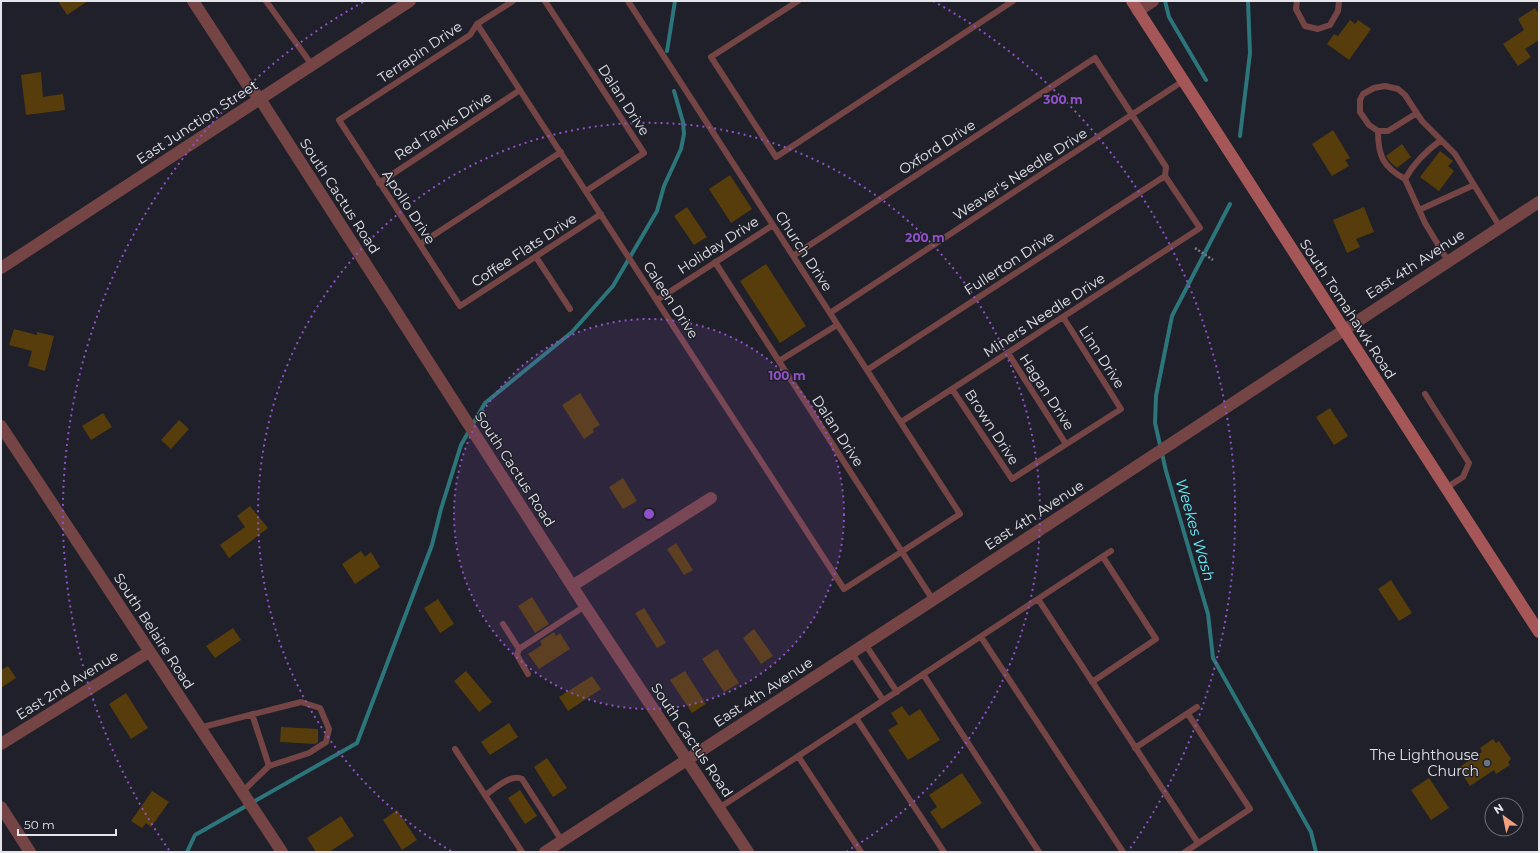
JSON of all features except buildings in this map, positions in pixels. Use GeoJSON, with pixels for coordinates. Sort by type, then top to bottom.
{"type":"FeatureCollection","features":[{"type":"Feature","properties":{"kind":"main road","name":"South Tomahawk Road"},"geometry":{"type":"LineString","coordinates":[[1135,6],[1539,632]]}},
{"type":"Feature","properties":{"kind":"street","name":"South Cactus Road"},"geometry":{"type":"LineString","coordinates":[[193,1],[247,84],[260,99],[572,586],[748,852]]}},
{"type":"Feature","properties":{"kind":"street","name":"East Junction Street"},"geometry":{"type":"LineString","coordinates":[[1,268],[410,1]]}},
{"type":"Feature","properties":{"kind":"street"},"geometry":{"type":"LineString","coordinates":[[1135,6],[1153,1]]}},
{"type":"Feature","properties":{"kind":"street","name":"East 4th Avenue"},"geometry":{"type":"LineString","coordinates":[[545,852],[933,600],[1343,329],[1539,202]]}},
{"type":"Feature","properties":{"kind":"street","name":"South Belaire Road"},"geometry":{"type":"LineString","coordinates":[[1,426],[282,852]]}},
{"type":"Feature","properties":{"kind":"street"},"geometry":{"type":"LineString","coordinates":[[572,586],[711,498]]}},
{"type":"Feature","properties":{"kind":"street","name":"East 2nd Avenue"},"geometry":{"type":"LineString","coordinates":[[1,744],[149,652]]}},
{"type":"Feature","properties":{"kind":"street"},"geometry":{"type":"LineString","coordinates":[[1,807],[30,852]]}},
{"type":"Feature","properties":{"kind":"lane"},"geometry":{"type":"LineString","coordinates":[[266,1],[312,65]]}},
{"type":"Feature","properties":{"kind":"lane","name":"Terrapin Drive"},"geometry":{"type":"LineString","coordinates":[[339,120],[470,35],[477,24],[513,1]]}},
{"type":"Feature","properties":{"kind":"lane","name":"Dalan Drive"},"geometry":{"type":"LineString","coordinates":[[545,1],[644,153],[586,191]]}},
{"type":"Feature","properties":{"kind":"lane","name":"Church Drive"},"geometry":{"type":"LineString","coordinates":[[628,1],[960,514],[902,552]]}},
{"type":"Feature","properties":{"kind":"lane"},"geometry":{"type":"LineString","coordinates":[[798,1],[711,57],[776,157],[1013,1]]}},
{"type":"Feature","properties":{"kind":"lane"},"geometry":{"type":"LineString","coordinates":[[1297,1],[1296,10],[1305,26],[1318,29],[1330,25],[1338,11],[1338,1]]}},
{"type":"Feature","properties":{"kind":"lane","name":"Caleen Drive"},"geometry":{"type":"LineString","coordinates":[[477,24],[602,214],[844,589],[902,552]]}},
{"type":"Feature","properties":{"kind":"lane","name":"Oxford Drive"},"geometry":{"type":"LineString","coordinates":[[793,256],[1095,58],[1132,115]]}},
{"type":"Feature","properties":{"kind":"lane","name":"Weaver's Needle Drive"},"geometry":{"type":"LineString","coordinates":[[830,313],[1184,82]]}},
{"type":"Feature","properties":{"kind":"lane"},"geometry":{"type":"LineString","coordinates":[[1417,113],[1388,131],[1378,131],[1369,124],[1360,112],[1360,100],[1363,94],[1374,88],[1385,86],[1398,89],[1405,95],[1417,113],[1455,154],[1500,227]]}},
{"type":"Feature","properties":{"kind":"lane","name":"Red Tanks Drive"},"geometry":{"type":"LineString","coordinates":[[379,183],[520,90]]}},
{"type":"Feature","properties":{"kind":"lane"},"geometry":{"type":"LineString","coordinates":[[1132,115],[1166,167],[1165,176]]}},
{"type":"Feature","properties":{"kind":"lane","name":"Apollo Drive"},"geometry":{"type":"LineString","coordinates":[[339,120],[460,306]]}},
{"type":"Feature","properties":{"kind":"lane"},"geometry":{"type":"LineString","coordinates":[[1378,131],[1378,146],[1382,158],[1395,174],[1405,179],[1436,243],[1448,261]]}},
{"type":"Feature","properties":{"kind":"lane"},"geometry":{"type":"LineString","coordinates":[[1405,179],[1412,167],[1426,151],[1441,140]]}},
{"type":"Feature","properties":{"kind":"lane"},"geometry":{"type":"LineString","coordinates":[[420,244],[561,152]]}},
{"type":"Feature","properties":{"kind":"lane","name":"Miners Needle Drive"},"geometry":{"type":"LineString","coordinates":[[901,422],[1200,228],[1165,176]]}},
{"type":"Feature","properties":{"kind":"lane","name":"Fullerton Drive"},"geometry":{"type":"LineString","coordinates":[[867,370],[1165,176]]}},
{"type":"Feature","properties":{"kind":"lane"},"geometry":{"type":"LineString","coordinates":[[1419,210],[1474,185]]}},
{"type":"Feature","properties":{"kind":"lane","name":"Coffee Flats Drive"},"geometry":{"type":"LineString","coordinates":[[460,306],[602,214]]}},
{"type":"Feature","properties":{"kind":"lane","name":"Holiday Drive"},"geometry":{"type":"LineString","coordinates":[[657,300],[773,225]]}},
{"type":"Feature","properties":{"kind":"lane"},"geometry":{"type":"LineString","coordinates":[[536,256],[570,309]]}},
{"type":"Feature","properties":{"kind":"lane","name":"Dalan Drive"},"geometry":{"type":"LineString","coordinates":[[715,262],[933,600]]}},
{"type":"Feature","properties":{"kind":"lane","name":"Linn Drive"},"geometry":{"type":"LineString","coordinates":[[1063,317],[1121,409],[1066,444]]}},
{"type":"Feature","properties":{"kind":"lane"},"geometry":{"type":"LineString","coordinates":[[779,361],[837,325]]}},
{"type":"Feature","properties":{"kind":"lane","name":"Hagan Drive"},"geometry":{"type":"LineString","coordinates":[[1008,353],[1066,444]]}},
{"type":"Feature","properties":{"kind":"lane","name":"Brown Drive"},"geometry":{"type":"LineString","coordinates":[[952,389],[1012,479],[1066,444]]}},
{"type":"Feature","properties":{"kind":"lane"},"geometry":{"type":"LineString","coordinates":[[1425,394],[1469,463],[1463,477],[1446,488]]}},
{"type":"Feature","properties":{"kind":"lane"},"geometry":{"type":"LineString","coordinates":[[719,808],[1111,551]]}},
{"type":"Feature","properties":{"kind":"lane"},"geometry":{"type":"LineString","coordinates":[[1092,682],[1156,640],[1103,557]]}},
{"type":"Feature","properties":{"kind":"lane"},"geometry":{"type":"LineString","coordinates":[[1038,600],[1198,844]]}},
{"type":"Feature","properties":{"kind":"lane"},"geometry":{"type":"LineString","coordinates":[[528,674],[516,655],[518,649],[585,606]]}},
{"type":"Feature","properties":{"kind":"lane"},"geometry":{"type":"LineString","coordinates":[[503,624],[518,649]]}},
{"type":"Feature","properties":{"kind":"lane"},"geometry":{"type":"LineString","coordinates":[[981,637],[1123,852]]}},
{"type":"Feature","properties":{"kind":"lane"},"geometry":{"type":"LineString","coordinates":[[865,644],[897,692]]}},
{"type":"Feature","properties":{"kind":"lane"},"geometry":{"type":"LineString","coordinates":[[851,652],[884,700]]}},
{"type":"Feature","properties":{"kind":"lane"},"geometry":{"type":"LineString","coordinates":[[923,674],[1039,852]]}},
{"type":"Feature","properties":{"kind":"lane"},"geometry":{"type":"LineString","coordinates":[[199,728],[301,702],[320,708],[329,729],[326,742],[309,753],[268,766],[242,792]]}},
{"type":"Feature","properties":{"kind":"lane"},"geometry":{"type":"LineString","coordinates":[[1135,748],[1197,707]]}},
{"type":"Feature","properties":{"kind":"lane"},"geometry":{"type":"LineString","coordinates":[[252,714],[268,766]]}},
{"type":"Feature","properties":{"kind":"lane"},"geometry":{"type":"LineString","coordinates":[[1185,852],[1250,809],[1188,714]]}},
{"type":"Feature","properties":{"kind":"lane"},"geometry":{"type":"LineString","coordinates":[[856,718],[944,852]]}},
{"type":"Feature","properties":{"kind":"lane"},"geometry":{"type":"LineString","coordinates":[[455,749],[522,852]]}},
{"type":"Feature","properties":{"kind":"lane"},"geometry":{"type":"LineString","coordinates":[[798,756],[861,852]]}},
{"type":"Feature","properties":{"kind":"lane"},"geometry":{"type":"LineString","coordinates":[[485,795],[512,778],[519,777],[522,779],[562,841]]}},
{"type":"Feature","properties":{"kind":"path"},"geometry":{"type":"LineString","coordinates":[[1195,248],[1213,260]]}},
{"type":"Feature","properties":{"kind":"waterway"},"geometry":{"type":"LineString","coordinates":[[667,51],[675,1]]}},
{"type":"Feature","properties":{"kind":"waterway","name":"Weekes Wash"},"geometry":{"type":"LineString","coordinates":[[1165,1],[1169,17],[1206,80]]}},
{"type":"Feature","properties":{"kind":"waterway"},"geometry":{"type":"LineString","coordinates":[[1240,136],[1250,53],[1248,1]]}},
{"type":"Feature","properties":{"kind":"waterway"},"geometry":{"type":"LineString","coordinates":[[187,852],[195,835],[357,743],[432,545],[441,509],[461,445],[485,403],[572,332],[613,286],[657,211],[664,186],[681,149],[684,134],[683,122],[674,91]]}},
{"type":"Feature","properties":{"kind":"waterway","name":"Weekes Wash"},"geometry":{"type":"LineString","coordinates":[[1230,204],[1172,316],[1156,396],[1155,423],[1166,471],[1208,614],[1213,658],[1311,832],[1316,852]]}},
{"type":"Feature","properties":{"kind":"place","name":"The Lighthouse Church"},"geometry":{"type":"Point","coordinates":[1487,763]}}]}
